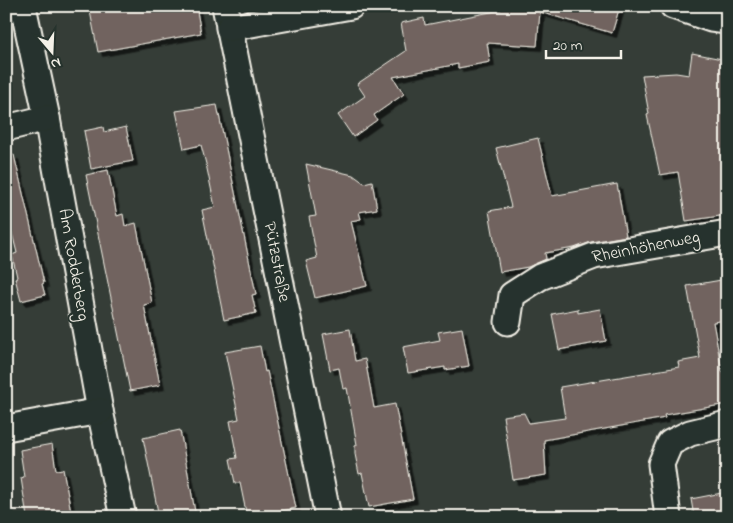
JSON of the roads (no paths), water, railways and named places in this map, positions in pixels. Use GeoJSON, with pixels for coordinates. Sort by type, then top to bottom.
{"type":"FeatureCollection","features":[{"type":"Feature","properties":{"kind":"street"},"geometry":{"type":"LineString","coordinates":[[227,17],[351,6]]}},
{"type":"Feature","properties":{"kind":"street"},"geometry":{"type":"LineString","coordinates":[[673,6],[711,19],[727,21]]}},
{"type":"Feature","properties":{"kind":"street","name":"Pützstraße"},"geometry":{"type":"LineString","coordinates":[[227,17],[328,517]]}},
{"type":"Feature","properties":{"kind":"street","name":"Am Rodderberg"},"geometry":{"type":"LineString","coordinates":[[18,18],[46,118],[100,411],[123,517]]}},
{"type":"Feature","properties":{"kind":"street"},"geometry":{"type":"LineString","coordinates":[[6,128],[46,118]]}},
{"type":"Feature","properties":{"kind":"street","name":"Rheinhöhenweg"},"geometry":{"type":"LineString","coordinates":[[508,322],[512,294],[540,277],[594,256],[727,233]]}},
{"type":"Feature","properties":{"kind":"street"},"geometry":{"type":"LineString","coordinates":[[6,428],[100,411]]}},
{"type":"Feature","properties":{"kind":"street"},"geometry":{"type":"LineString","coordinates":[[668,517],[661,464],[670,442],[690,433],[727,424]]}}]}
